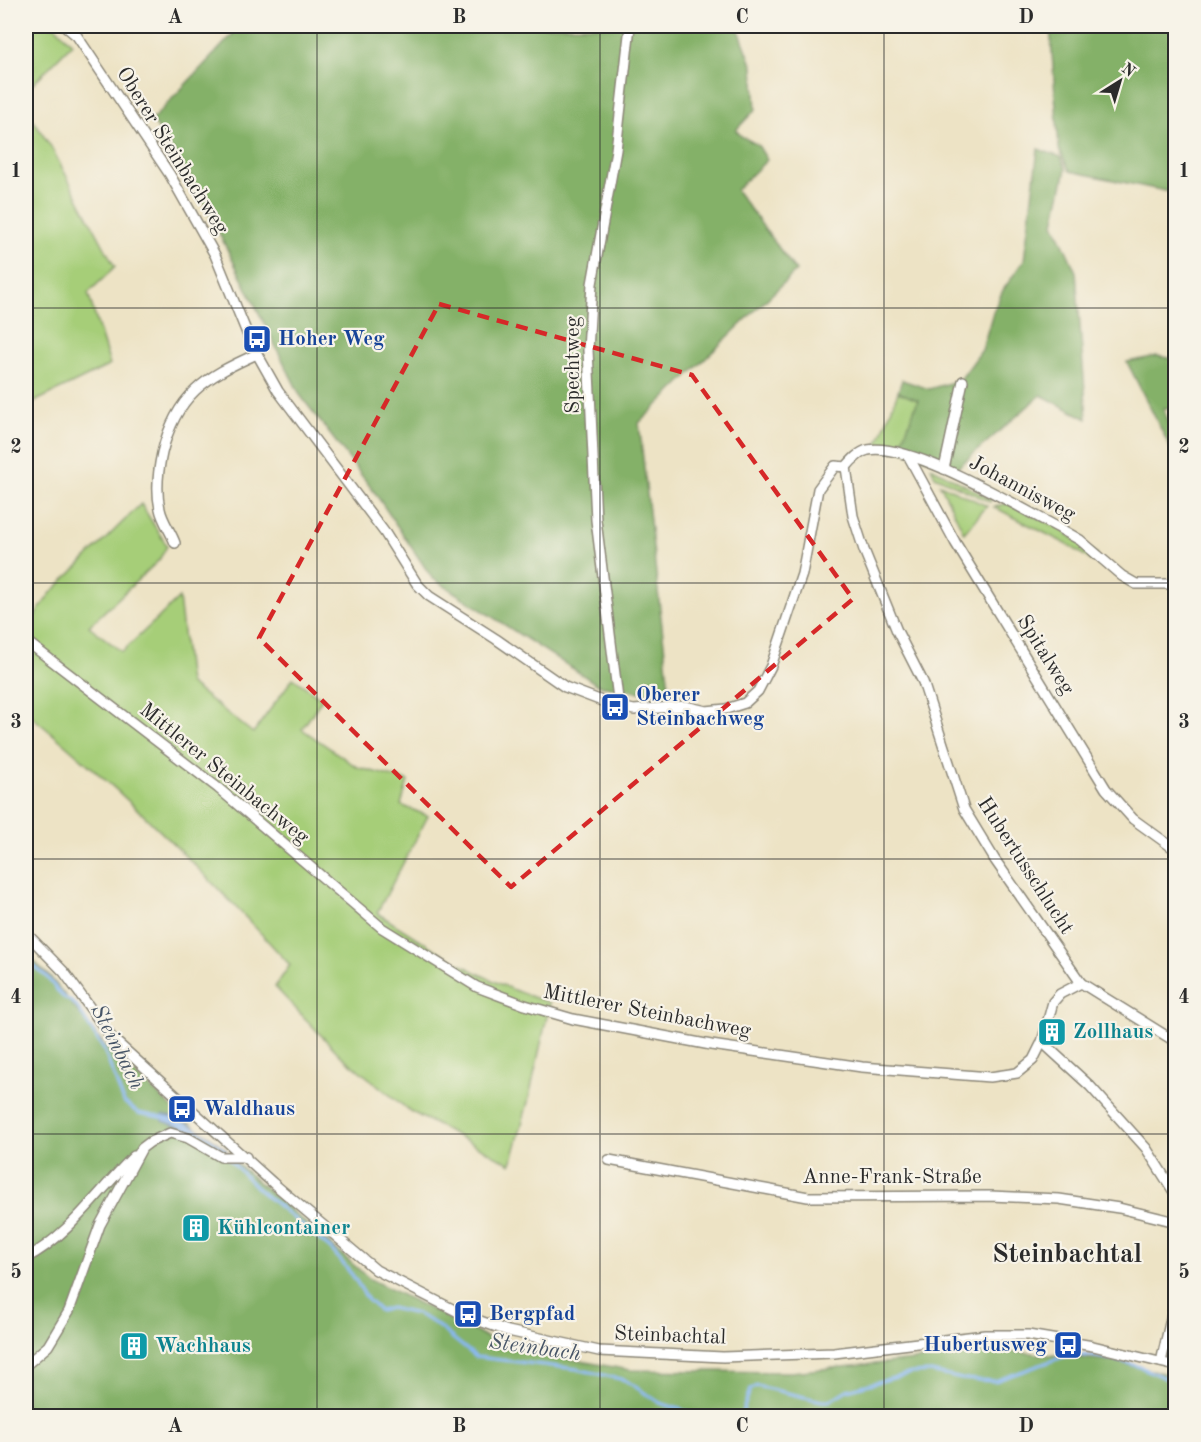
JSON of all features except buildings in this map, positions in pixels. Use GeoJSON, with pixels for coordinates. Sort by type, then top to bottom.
{"type":"FeatureCollection","features":[{"type":"Feature","properties":{"kind":"street","name":"Oberer Steinbachweg"},"geometry":{"type":"LineString","coordinates":[[65,26],[77,36],[170,175],[215,255],[257,354],[278,391],[385,533],[417,584],[429,596],[565,687],[619,707],[644,710],[685,706],[706,711],[726,709],[745,703],[758,691],[771,666],[802,574],[818,489],[835,466],[846,467]]}},
{"type":"Feature","properties":{"kind":"street","name":"Spechtweg"},"geometry":{"type":"LineString","coordinates":[[619,707],[596,520],[588,350],[592,284],[616,150],[630,26]]}},
{"type":"Feature","properties":{"kind":"street"},"geometry":{"type":"LineString","coordinates":[[176,543],[160,509],[158,473],[170,424],[178,409],[201,384],[226,368],[257,354]]}},
{"type":"Feature","properties":{"kind":"street"},"geometry":{"type":"LineString","coordinates":[[944,469],[963,381]]}},
{"type":"Feature","properties":{"kind":"street","name":"Johannisweg"},"geometry":{"type":"LineString","coordinates":[[846,467],[857,455],[867,450],[881,450],[944,469],[1080,540],[1122,576],[1136,584],[1176,584]]}},
{"type":"Feature","properties":{"kind":"street","name":"Spitalweg"},"geometry":{"type":"LineString","coordinates":[[909,457],[955,542],[1106,789],[1133,819],[1176,850]]}},
{"type":"Feature","properties":{"kind":"street","name":"Hubertusschlucht"},"geometry":{"type":"LineString","coordinates":[[846,467],[853,516],[864,550],[897,631],[924,682],[964,809],[995,860],[1080,984]]}},
{"type":"Feature","properties":{"kind":"street","name":"Mittlerer Steinbachweg"},"geometry":{"type":"LineString","coordinates":[[26,641],[228,797],[382,928],[477,987],[525,1005],[573,1019],[711,1045],[862,1067],[990,1077],[1017,1072],[1033,1060],[1042,1042]]}},
{"type":"Feature","properties":{"kind":"street","name":"Steinbachtal"},"geometry":{"type":"LineString","coordinates":[[26,933],[64,972],[112,1038],[246,1157],[376,1270],[466,1316],[547,1342],[599,1352],[723,1357],[834,1353],[984,1335],[1028,1335],[1176,1366]]}},
{"type":"Feature","properties":{"kind":"street"},"geometry":{"type":"LineString","coordinates":[[1176,1042],[1080,984],[1060,994],[1053,1002],[1042,1042],[1090,1086],[1146,1148],[1176,1195]]}},
{"type":"Feature","properties":{"kind":"street"},"geometry":{"type":"LineString","coordinates":[[26,1258],[43,1249],[64,1230],[150,1142],[170,1133],[188,1138],[221,1157],[246,1157]]}},
{"type":"Feature","properties":{"kind":"street"},"geometry":{"type":"LineString","coordinates":[[26,1365],[48,1346],[69,1311],[100,1225],[142,1148]]}},
{"type":"Feature","properties":{"kind":"street","name":"Anne-Frank-Straße"},"geometry":{"type":"LineString","coordinates":[[609,1160],[808,1197],[990,1196],[1059,1199],[1119,1208],[1176,1222]]}},
{"type":"Feature","properties":{"kind":"street"},"geometry":{"type":"LineString","coordinates":[[1161,1362],[1176,1297]]}},
{"type":"Feature","properties":{"kind":"highlighted area"},"geometry":{"type":"Polygon","coordinates":[[[439,304],[692,375],[853,599],[511,887],[259,638],[439,304]]]}},
{"type":"Feature","properties":{"kind":"green space"},"geometry":{"type":"Polygon","coordinates":[[[26,26],[55,26],[72,44],[26,91],[26,26]]]}},
{"type":"Feature","properties":{"kind":"green space"},"geometry":{"type":"Polygon","coordinates":[[[225,26],[729,26],[739,30],[753,67],[756,109],[736,130],[741,136],[758,145],[767,160],[736,190],[796,271],[639,423],[670,697],[598,685],[432,578],[375,493],[300,395],[192,179],[152,120],[233,34],[225,26]]]}},
{"type":"Feature","properties":{"kind":"green space"},"geometry":{"type":"Polygon","coordinates":[[[1050,26],[1175,26],[1175,193],[1070,171],[1059,149],[1050,26]]]}},
{"type":"Feature","properties":{"kind":"green space"},"geometry":{"type":"Polygon","coordinates":[[[26,110],[51,147],[115,267],[88,293],[110,365],[26,406],[26,110]]]}},
{"type":"Feature","properties":{"kind":"green space"},"geometry":{"type":"Polygon","coordinates":[[[1038,149],[1061,157],[1066,169],[1054,223],[1076,272],[1087,419],[1041,395],[956,469],[899,450],[918,400],[898,392],[902,380],[929,389],[960,380],[982,350],[993,312],[1003,290],[1024,260],[1038,149]]]}},
{"type":"Feature","properties":{"kind":"green space"},"geometry":{"type":"Polygon","coordinates":[[[1157,356],[1175,359],[1175,408],[1163,408],[1175,438],[1175,457],[1127,362],[1157,356]]]}},
{"type":"Feature","properties":{"kind":"green space"},"geometry":{"type":"Polygon","coordinates":[[[898,392],[918,400],[899,450],[877,446],[898,392]]]}},
{"type":"Feature","properties":{"kind":"green space"},"geometry":{"type":"Polygon","coordinates":[[[931,467],[991,499],[990,502],[935,476],[931,467]]]}},
{"type":"Feature","properties":{"kind":"green space"},"geometry":{"type":"Polygon","coordinates":[[[940,484],[987,506],[964,533],[940,484]]]}},
{"type":"Feature","properties":{"kind":"green space"},"geometry":{"type":"Polygon","coordinates":[[[1008,503],[1059,528],[1097,555],[1092,561],[1070,546],[994,507],[1008,503]]]}},
{"type":"Feature","properties":{"kind":"green space"},"geometry":{"type":"Polygon","coordinates":[[[141,504],[167,546],[159,560],[89,626],[122,652],[179,598],[189,683],[253,733],[293,678],[322,699],[302,729],[357,767],[408,781],[401,805],[428,816],[377,913],[481,975],[550,1003],[528,1102],[511,1164],[410,1111],[340,1055],[275,987],[290,965],[162,833],[26,712],[26,628],[50,594],[141,504]]]}},
{"type":"Feature","properties":{"kind":"green space"},"geometry":{"type":"Polygon","coordinates":[[[26,954],[51,978],[106,1047],[370,1279],[490,1339],[558,1357],[630,1370],[791,1372],[1009,1351],[1113,1361],[1175,1376],[1175,1416],[26,1416],[26,954]]]}},
{"type":"Feature","properties":{"kind":"water"},"geometry":{"type":"Polygon","coordinates":[[[163,1115],[197,1128],[227,1150],[221,1153],[200,1134],[163,1121],[163,1115]]]}},
{"type":"Feature","properties":{"kind":"waterway","name":"Steinbach"},"geometry":{"type":"LineString","coordinates":[[26,960],[46,976],[62,996],[76,1005],[104,1050],[124,1102],[138,1113],[165,1118]]}},
{"type":"Feature","properties":{"kind":"waterway","name":"Steinbach"},"geometry":{"type":"LineString","coordinates":[[229,1159],[257,1188],[332,1250],[353,1276],[368,1300],[380,1311],[391,1308],[417,1314],[434,1323],[476,1357],[577,1369],[625,1380],[660,1403],[701,1416]]}},
{"type":"Feature","properties":{"kind":"waterway","name":"Steinbach"},"geometry":{"type":"LineString","coordinates":[[741,1416],[750,1390],[757,1386],[829,1401],[847,1390],[912,1373],[931,1372],[962,1379],[995,1381],[1068,1355],[1123,1362],[1176,1381]]}},
{"type":"Feature","properties":{"kind":"place","name":"Hoher Weg"},"geometry":{"type":"Point","coordinates":[257,339]}},
{"type":"Feature","properties":{"kind":"place","name":"Oberer Steinbachweg"},"geometry":{"type":"Point","coordinates":[615,707]}},
{"type":"Feature","properties":{"kind":"place","name":"Zollhaus"},"geometry":{"type":"Point","coordinates":[1052,1032]}},
{"type":"Feature","properties":{"kind":"place","name":"Waldhaus"},"geometry":{"type":"Point","coordinates":[182,1109]}},
{"type":"Feature","properties":{"kind":"place","name":"Kühlcontainer"},"geometry":{"type":"Point","coordinates":[196,1228]}},
{"type":"Feature","properties":{"kind":"place","name":"Bergpfad"},"geometry":{"type":"Point","coordinates":[468,1314]}},
{"type":"Feature","properties":{"kind":"place","name":"Hubertusweg"},"geometry":{"type":"Point","coordinates":[1068,1345]}},
{"type":"Feature","properties":{"kind":"place","name":"Wachhaus"},"geometry":{"type":"Point","coordinates":[134,1346]}},
{"type":"Feature","properties":{"kind":"district","name":"Steinbachtal"},"geometry":{"type":"Point","coordinates":[1067,1254]}}]}
